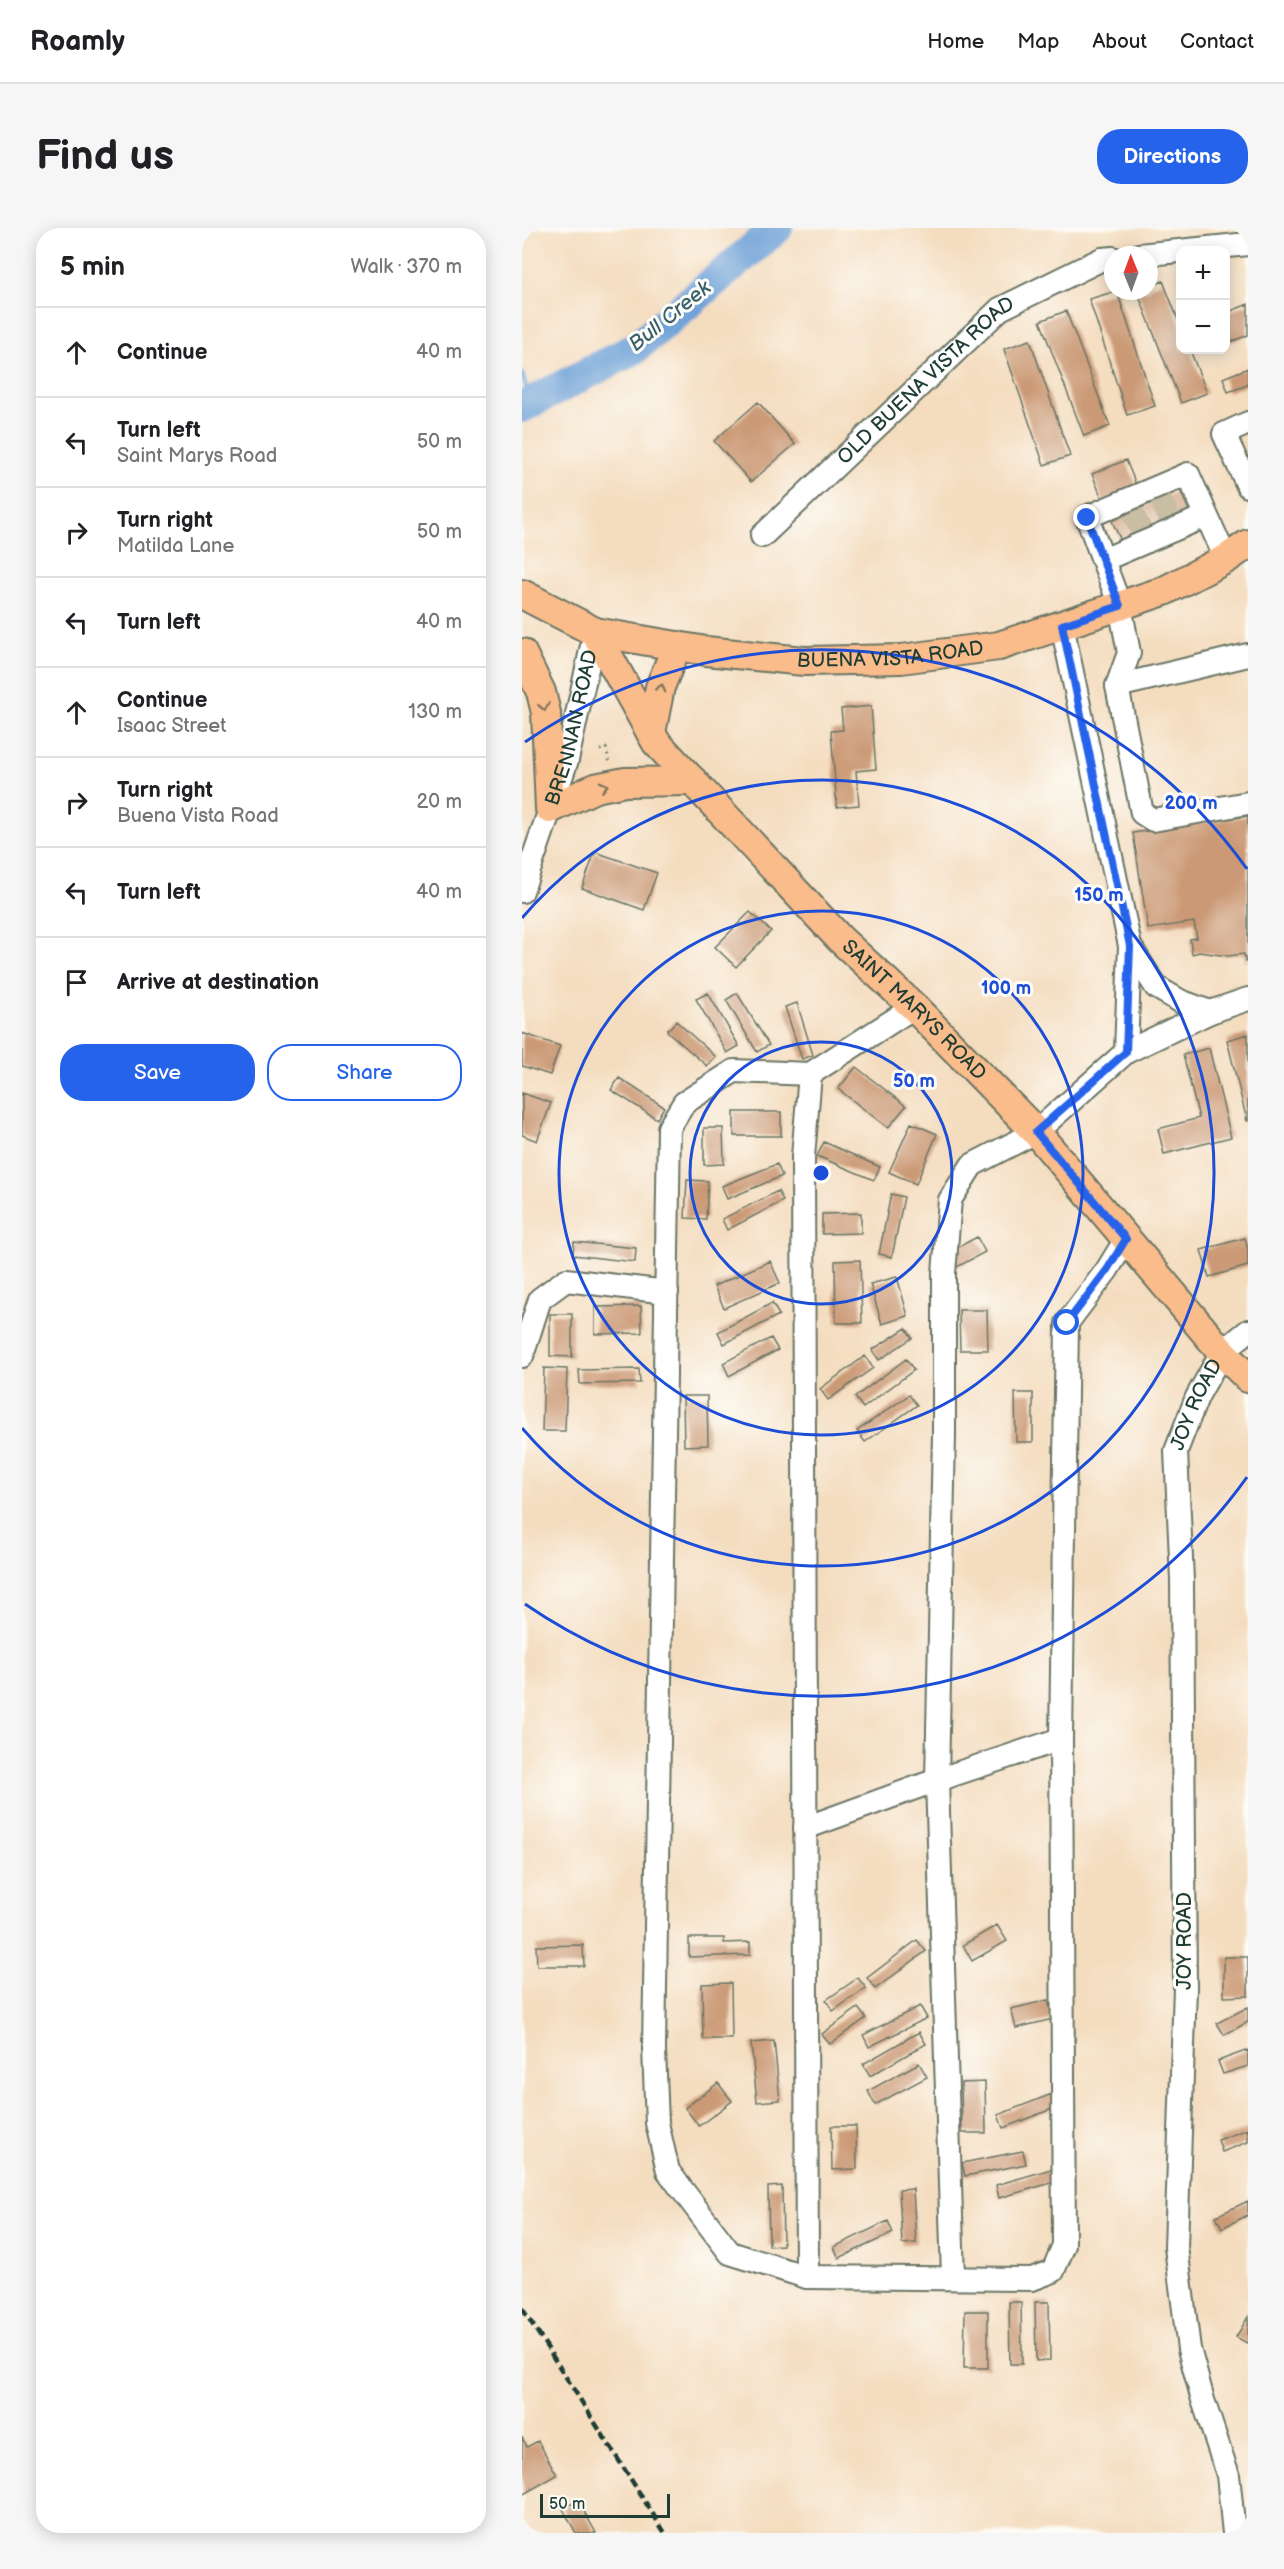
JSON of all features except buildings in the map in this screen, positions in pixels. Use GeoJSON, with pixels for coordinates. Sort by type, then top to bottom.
{"type":"FeatureCollection","features":[{"type":"Feature","properties":{"kind":"main road","name":"BUENA VISTA ROAD"},"geometry":{"type":"LineString","coordinates":[[522,594],[596,632],[677,646],[808,662],[901,659],[999,646],[1164,591],[1237,552]]}},
{"type":"Feature","properties":{"kind":"main road","name":"SAINT MARYS ROAD"},"geometry":{"type":"LineString","coordinates":[[596,632],[656,742],[840,939],[914,1007],[1036,1132],[1222,1352],[1248,1378]]}},
{"type":"Feature","properties":{"kind":"main road"},"geometry":{"type":"LineString","coordinates":[[651,733],[660,687],[677,646]]}},
{"type":"Feature","properties":{"kind":"main road"},"geometry":{"type":"LineString","coordinates":[[522,653],[541,692],[546,713],[550,809],[595,788],[625,782],[693,782]]}},
{"type":"Feature","properties":{"kind":"street"},"geometry":{"type":"LineString","coordinates":[[1158,253],[1248,244]]}},
{"type":"Feature","properties":{"kind":"street","name":"OLD BUENA VISTA ROAD"},"geometry":{"type":"LineString","coordinates":[[762,536],[1000,309],[1104,259]]}},
{"type":"Feature","properties":{"kind":"street"},"geometry":{"type":"LineString","coordinates":[[1246,477],[1224,434],[1248,423]]}},
{"type":"Feature","properties":{"kind":"street"},"geometry":{"type":"LineString","coordinates":[[1237,552],[1206,516],[1188,474],[1157,494],[1129,506],[1087,518],[1120,606],[1129,653],[1117,686],[1142,813],[1153,820],[1248,803]]}},
{"type":"Feature","properties":{"kind":"street"},"geometry":{"type":"LineString","coordinates":[[1103,560],[1173,526],[1206,516]]}},
{"type":"Feature","properties":{"kind":"street"},"geometry":{"type":"LineString","coordinates":[[1062,625],[1130,946],[1126,1052]]}},
{"type":"Feature","properties":{"kind":"street","name":"BRENNAN ROAD"},"geometry":{"type":"LineString","coordinates":[[522,891],[567,760],[596,632]]}},
{"type":"Feature","properties":{"kind":"street"},"geometry":{"type":"LineString","coordinates":[[1117,686],[1248,655]]}},
{"type":"Feature","properties":{"kind":"street"},"geometry":{"type":"LineString","coordinates":[[1130,946],[1156,987],[1210,1012]]}},
{"type":"Feature","properties":{"kind":"street"},"geometry":{"type":"LineString","coordinates":[[954,2277],[937,1780],[944,1434],[944,1273],[950,1200],[972,1165],[1036,1132],[1126,1052],[1210,1012],[1248,999]]}},
{"type":"Feature","properties":{"kind":"street"},"geometry":{"type":"LineString","coordinates":[[914,1007],[810,1074],[734,1071],[684,1103],[669,1128],[654,2049],[657,2123],[668,2171],[730,2253],[807,2277],[1032,2279],[1053,2271],[1064,2245],[1060,1739],[1067,1323],[1107,1270],[1126,1239]]}},
{"type":"Feature","properties":{"kind":"street"},"geometry":{"type":"LineString","coordinates":[[807,2277],[803,1158],[810,1074]]}},
{"type":"Feature","properties":{"kind":"street"},"geometry":{"type":"LineString","coordinates":[[522,1356],[540,1299],[566,1280],[667,1292]]}},
{"type":"Feature","properties":{"kind":"street"},"geometry":{"type":"LineString","coordinates":[[1222,1352],[1248,1331]]}},
{"type":"Feature","properties":{"kind":"street","name":"JOY ROAD"},"geometry":{"type":"LineString","coordinates":[[1222,1352],[1197,1397],[1176,1451],[1182,1580],[1185,1988],[1176,2247],[1189,2349],[1228,2475],[1234,2533]]}},
{"type":"Feature","properties":{"kind":"street"},"geometry":{"type":"LineString","coordinates":[[805,1828],[937,1780],[1060,1739]]}},
{"type":"Feature","properties":{"kind":"path"},"geometry":{"type":"LineString","coordinates":[[600,750],[611,747]]}},
{"type":"Feature","properties":{"kind":"waterway","name":"Bull Creek"},"geometry":{"type":"LineString","coordinates":[[522,407],[634,349],[777,228]]}},
{"type":"Feature","properties":{"kind":"waterway"},"geometry":{"type":"LineString","coordinates":[[522,374],[530,403]]}},
{"type":"Feature","properties":{"kind":"tunnel"},"geometry":{"type":"LineString","coordinates":[[1160,499],[1171,521]]}},
{"type":"Feature","properties":{"kind":"tunnel"},"geometry":{"type":"LineString","coordinates":[[1132,512],[1143,534]]}},
{"type":"Feature","properties":{"kind":"railway"},"geometry":{"type":"LineString","coordinates":[[522,2308],[665,2533]]}},
{"type":"Feature","properties":{"kind":"route"},"geometry":{"type":"LineString","coordinates":[[1067,1323],[1107,1270],[1126,1239],[1036,1132],[1126,1052],[1130,946],[1062,625],[1120,606],[1087,518]]}}]}
